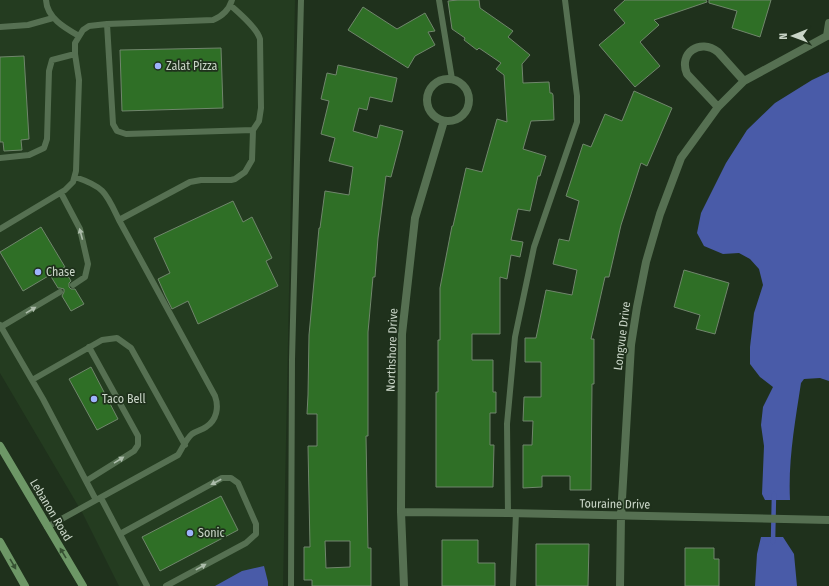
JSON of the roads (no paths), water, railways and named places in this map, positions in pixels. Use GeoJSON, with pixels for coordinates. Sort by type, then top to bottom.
{"type":"FeatureCollection","features":[{"type":"Feature","properties":{"kind":"main road","name":"Lebanon Road"},"geometry":{"type":"LineString","coordinates":[[0,446],[83,586]]}},
{"type":"Feature","properties":{"kind":"main road"},"geometry":{"type":"LineString","coordinates":[[0,542],[25,586]]}},
{"type":"Feature","properties":{"kind":"street","name":"Longvue Drive"},"geometry":{"type":"LineString","coordinates":[[620,586],[621,516],[631,345],[636,307],[646,262],[660,214],[681,158],[718,107],[744,82],[828,35],[829,23]]}},
{"type":"Feature","properties":{"kind":"street"},"geometry":{"type":"LineString","coordinates":[[718,107],[689,77],[686,71],[686,58],[692,51],[700,46],[713,48],[744,82]]}},
{"type":"Feature","properties":{"kind":"street"},"geometry":{"type":"LineString","coordinates":[[444,79],[452,79],[460,82],[465,88],[468,95],[468,104],[466,111],[460,117],[452,120],[444,120],[436,117],[431,112],[427,104],[427,96],[430,88],[436,82],[444,79]]}},
{"type":"Feature","properties":{"kind":"street","name":"Northshore Drive"},"geometry":{"type":"LineString","coordinates":[[404,586],[401,512],[402,334],[415,218],[444,120]]}},
{"type":"Feature","properties":{"kind":"street","name":"Touraine Drive"},"geometry":{"type":"LineString","coordinates":[[401,512],[829,520]]}},
{"type":"Feature","properties":{"kind":"lane"},"geometry":{"type":"LineString","coordinates":[[46,0],[48,9],[53,18],[79,36]]}},
{"type":"Feature","properties":{"kind":"lane"},"geometry":{"type":"LineString","coordinates":[[290,586],[292,360],[301,0]]}},
{"type":"Feature","properties":{"kind":"lane"},"geometry":{"type":"LineString","coordinates":[[439,0],[452,79]]}},
{"type":"Feature","properties":{"kind":"lane"},"geometry":{"type":"LineString","coordinates":[[513,586],[512,513],[507,424],[515,337],[534,247],[577,122],[577,96],[565,0]]}},
{"type":"Feature","properties":{"kind":"lane"},"geometry":{"type":"LineString","coordinates":[[0,229],[60,193],[70,185],[75,178],[79,80],[75,54],[76,43],[83,30],[89,26],[107,24],[213,20],[220,17],[226,11],[231,2],[259,35],[260,39],[261,108],[259,121],[253,130],[252,160],[247,170],[241,176],[231,180],[201,180],[190,182],[119,220]]}},
{"type":"Feature","properties":{"kind":"lane"},"geometry":{"type":"LineString","coordinates":[[0,27],[28,25],[53,18]]}},
{"type":"Feature","properties":{"kind":"lane"},"geometry":{"type":"LineString","coordinates":[[107,24],[113,124],[117,130],[126,134],[253,130]]}},
{"type":"Feature","properties":{"kind":"lane"},"geometry":{"type":"LineString","coordinates":[[0,158],[29,155],[44,148],[47,139],[49,70],[52,60],[75,54]]}},
{"type":"Feature","properties":{"kind":"lane"},"geometry":{"type":"LineString","coordinates":[[47,527],[178,456],[192,435],[207,427],[214,420],[217,411],[217,402],[108,197],[93,184],[75,178]]}},
{"type":"Feature","properties":{"kind":"lane"},"geometry":{"type":"LineString","coordinates":[[60,193],[80,229],[88,264],[85,277],[73,285]]}},
{"type":"Feature","properties":{"kind":"lane"},"geometry":{"type":"LineString","coordinates":[[60,292],[1,326],[32,380],[86,481],[120,534],[147,586]]}},
{"type":"Feature","properties":{"kind":"lane"},"geometry":{"type":"LineString","coordinates":[[32,380],[102,340],[117,338],[131,348],[185,445]]}},
{"type":"Feature","properties":{"kind":"lane"},"geometry":{"type":"LineString","coordinates":[[86,481],[134,451],[138,445],[138,436],[89,347]]}},
{"type":"Feature","properties":{"kind":"lane"},"geometry":{"type":"LineString","coordinates":[[120,534],[222,478],[231,478],[238,483],[256,524],[256,534],[246,543],[166,586]]}},
{"type":"Feature","properties":{"kind":"water"},"geometry":{"type":"Polygon","coordinates":[[[829,72],[829,381],[820,378],[804,379],[801,383],[791,456],[790,500],[765,500],[762,494],[764,446],[761,425],[763,407],[773,387],[760,377],[750,364],[750,347],[754,313],[763,285],[759,269],[750,259],[739,253],[723,254],[704,246],[697,233],[701,213],[726,163],[747,130],[775,103],[812,80],[829,72]]]}},
{"type":"Feature","properties":{"kind":"water"},"geometry":{"type":"Polygon","coordinates":[[[761,537],[783,537],[794,554],[797,586],[755,586],[757,554],[761,537]]]}},
{"type":"Feature","properties":{"kind":"water"},"geometry":{"type":"Polygon","coordinates":[[[264,566],[268,586],[215,586],[242,571],[264,566]]]}},
{"type":"Feature","properties":{"kind":"waterway"},"geometry":{"type":"LineString","coordinates":[[773,542],[774,494]]}},
{"type":"Feature","properties":{"kind":"place","name":"Zalat Pizza"},"geometry":{"type":"Point","coordinates":[158,66]}},
{"type":"Feature","properties":{"kind":"place","name":"Chase"},"geometry":{"type":"Point","coordinates":[38,272]}},
{"type":"Feature","properties":{"kind":"place","name":"Taco Bell"},"geometry":{"type":"Point","coordinates":[94,399]}},
{"type":"Feature","properties":{"kind":"place","name":"Sonic"},"geometry":{"type":"Point","coordinates":[190,533]}}]}
